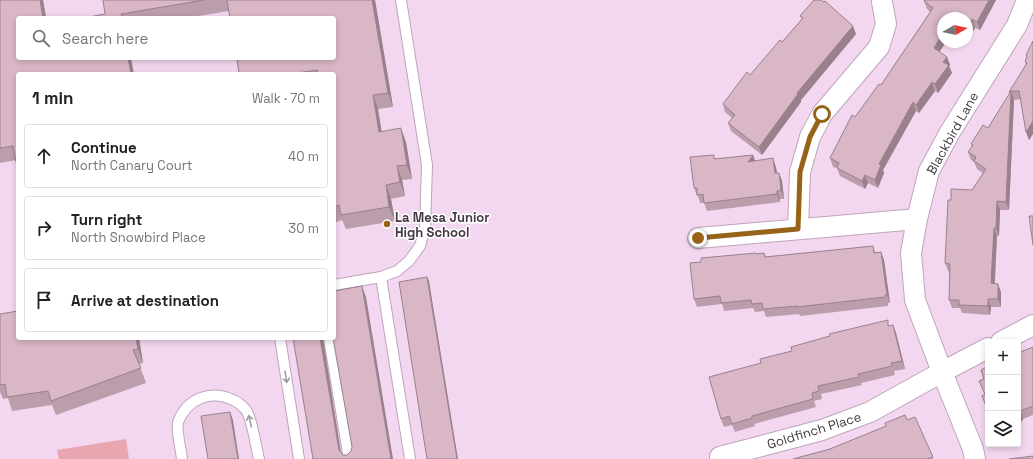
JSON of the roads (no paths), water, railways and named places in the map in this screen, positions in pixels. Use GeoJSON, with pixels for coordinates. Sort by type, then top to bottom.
{"type":"FeatureCollection","features":[{"type":"Feature","properties":{"kind":"street","name":"Blackbird Lane"},"geometry":{"type":"LineString","coordinates":[[975,459],[973,449],[915,300],[911,252],[917,219],[929,171],[950,132],[1017,25],[1027,0]]}},
{"type":"Feature","properties":{"kind":"street"},"geometry":{"type":"LineString","coordinates":[[798,229],[800,172],[810,137],[822,114],[879,47],[886,24],[882,2]]}},
{"type":"Feature","properties":{"kind":"street"},"geometry":{"type":"LineString","coordinates":[[698,238],[917,219]]}},
{"type":"Feature","properties":{"kind":"street"},"geometry":{"type":"LineString","coordinates":[[1006,339],[1033,325]]}},
{"type":"Feature","properties":{"kind":"street","name":"Goldfinch Place"},"geometry":{"type":"LineString","coordinates":[[720,457],[822,430],[870,412],[985,350]]}},
{"type":"Feature","properties":{"kind":"lane"},"geometry":{"type":"LineString","coordinates":[[336,285],[381,277],[397,272],[409,261],[420,246],[425,228],[427,165],[401,0]]}},
{"type":"Feature","properties":{"kind":"lane"},"geometry":{"type":"LineString","coordinates":[[381,277],[410,459]]}},
{"type":"Feature","properties":{"kind":"lane"},"geometry":{"type":"LineString","coordinates":[[280,340],[299,459]]}},
{"type":"Feature","properties":{"kind":"lane"},"geometry":{"type":"LineString","coordinates":[[329,340],[350,459]]}},
{"type":"Feature","properties":{"kind":"lane"},"geometry":{"type":"LineString","coordinates":[[182,459],[178,424],[184,411],[195,400],[209,395],[224,396],[238,402],[248,413],[259,459]]}},
{"type":"Feature","properties":{"kind":"place","name":"La Mesa Junior High School"},"geometry":{"type":"Point","coordinates":[387,224]}}]}
